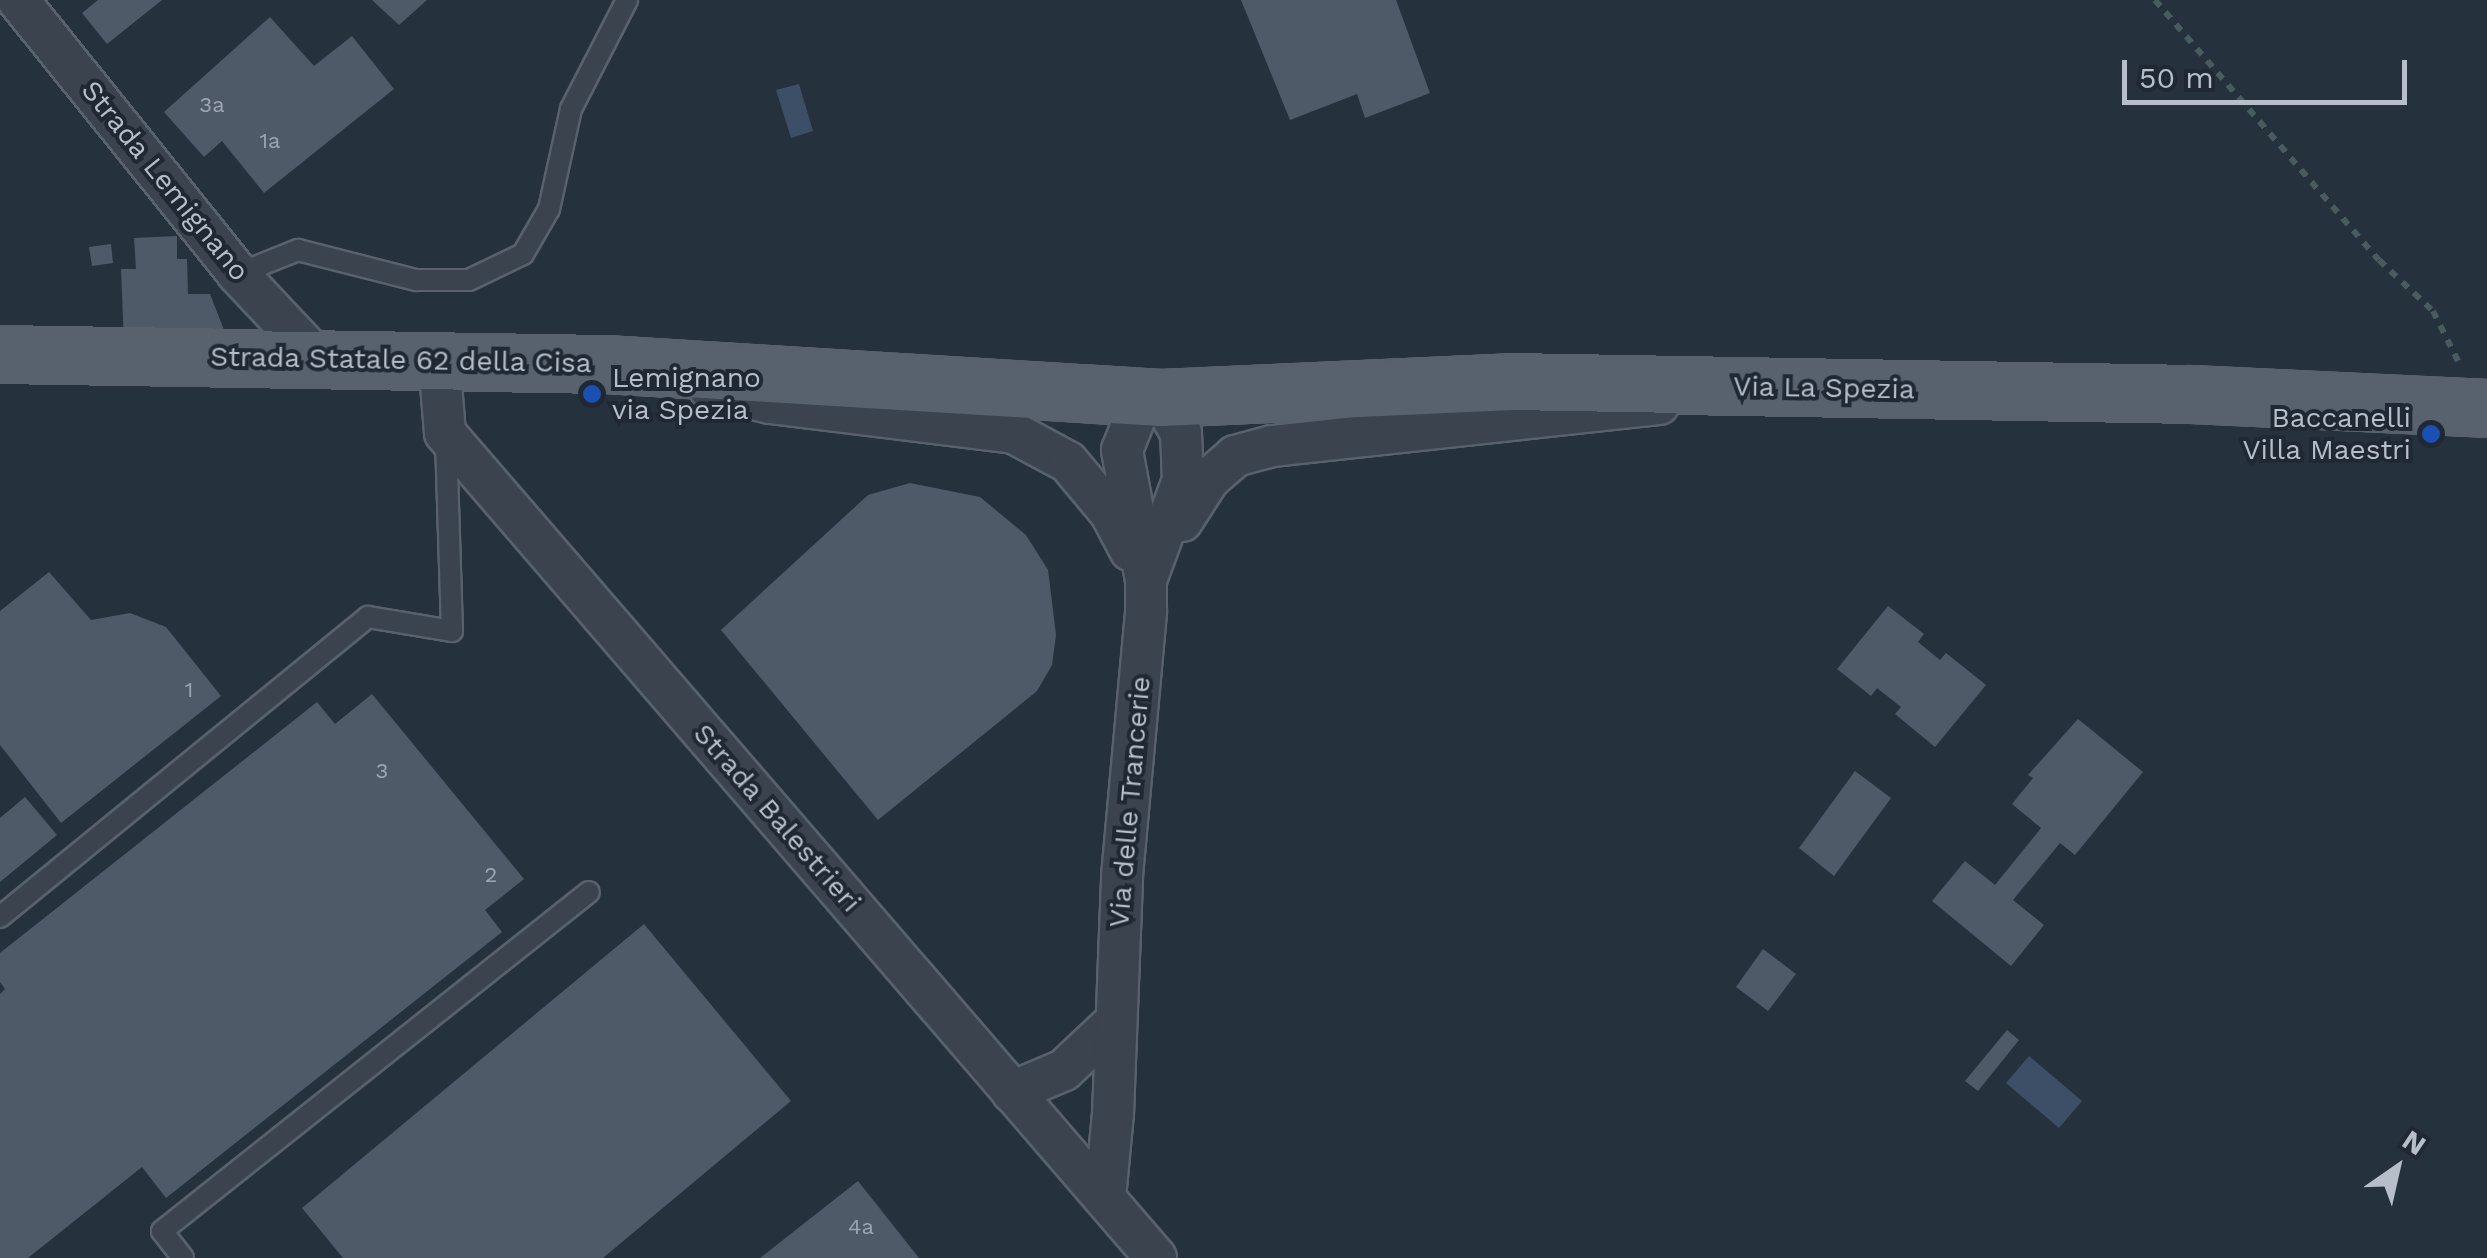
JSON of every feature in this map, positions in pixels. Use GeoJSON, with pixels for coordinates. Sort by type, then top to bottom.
{"type":"FeatureCollection","features":[{"type":"Feature","properties":{"kind":"main road","name":"Strada Statale 62 della Cisa"},"geometry":{"type":"LineString","coordinates":[[0,354],[605,364],[1160,398]]}},
{"type":"Feature","properties":{"kind":"main road","name":"Via La Spezia"},"geometry":{"type":"LineString","coordinates":[[1160,398],[1511,382],[2192,394],[2484,408]]}},
{"type":"Feature","properties":{"kind":"street","name":"Strada Lemignano"},"geometry":{"type":"LineString","coordinates":[[18,0],[238,274],[317,358]]}},
{"type":"Feature","properties":{"kind":"street"},"geometry":{"type":"LineString","coordinates":[[439,360],[445,433]]}},
{"type":"Feature","properties":{"kind":"street"},"geometry":{"type":"LineString","coordinates":[[605,364],[770,403],[1014,433],[1068,462],[1110,512],[1146,580]]}},
{"type":"Feature","properties":{"kind":"street"},"geometry":{"type":"LineString","coordinates":[[1146,580],[1209,479],[1236,456],[1272,446],[1496,425],[1762,386]]}},
{"type":"Feature","properties":{"kind":"street"},"geometry":{"type":"LineString","coordinates":[[1160,398],[1181,432],[1183,480],[1146,580],[1122,450],[1137,413],[1160,398]]}},
{"type":"Feature","properties":{"kind":"street","name":"Strada Balestrieri"},"geometry":{"type":"LineString","coordinates":[[445,433],[1156,1258]]}},
{"type":"Feature","properties":{"kind":"street","name":"Via delle Trancerie"},"geometry":{"type":"LineString","coordinates":[[1105,1198],[1146,580]]}},
{"type":"Feature","properties":{"kind":"street"},"geometry":{"type":"LineString","coordinates":[[1012,1092],[1064,1070],[1114,1024]]}},
{"type":"Feature","properties":{"kind":"lane"},"geometry":{"type":"LineString","coordinates":[[238,274],[298,250],[416,280],[469,280],[523,254],[549,209],[571,109],[627,0]]}},
{"type":"Feature","properties":{"kind":"lane"},"geometry":{"type":"LineString","coordinates":[[0,918],[368,617],[452,630],[445,433]]}},
{"type":"Feature","properties":{"kind":"lane"},"geometry":{"type":"LineString","coordinates":[[183,1258],[162,1231],[589,892]]}},
{"type":"Feature","properties":{"kind":"path"},"geometry":{"type":"LineString","coordinates":[[2155,0],[2379,260],[2434,311],[2484,408]]}},
{"type":"Feature","properties":{"kind":"water"},"geometry":{"type":"Polygon","coordinates":[[[799,84],[813,131],[791,138],[776,90],[799,84]]]}},
{"type":"Feature","properties":{"kind":"water"},"geometry":{"type":"Polygon","coordinates":[[[2029,1056],[2082,1101],[2059,1128],[2006,1083],[2029,1056]]]}},
{"type":"Feature","properties":{"kind":"building"},"geometry":{"type":"Polygon","coordinates":[[[98,0],[162,0],[107,44],[82,13],[98,0]]]}},
{"type":"Feature","properties":{"kind":"building"},"geometry":{"type":"Polygon","coordinates":[[[372,0],[427,0],[399,25],[372,0]]]}},
{"type":"Feature","properties":{"kind":"building"},"geometry":{"type":"Polygon","coordinates":[[[1241,0],[1396,0],[1430,93],[1365,118],[1357,94],[1290,120],[1241,0]]]}},
{"type":"Feature","properties":{"kind":"building"},"geometry":{"type":"Polygon","coordinates":[[[270,17],[314,66],[352,36],[394,89],[264,193],[222,141],[204,157],[164,112],[270,17]]]}},
{"type":"Feature","properties":{"kind":"building"},"geometry":{"type":"Polygon","coordinates":[[[177,236],[177,259],[187,259],[188,294],[210,294],[228,340],[124,344],[121,269],[136,269],[134,238],[177,236]]]}},
{"type":"Feature","properties":{"kind":"building"},"geometry":{"type":"Polygon","coordinates":[[[111,244],[113,263],[92,266],[89,247],[111,244]]]}},
{"type":"Feature","properties":{"kind":"building"},"geometry":{"type":"Polygon","coordinates":[[[910,483],[980,497],[1026,535],[1048,570],[1056,635],[1052,665],[1037,691],[878,820],[721,630],[868,495],[910,483]]]}},
{"type":"Feature","properties":{"kind":"building"},"geometry":{"type":"Polygon","coordinates":[[[49,572],[91,620],[130,613],[166,627],[221,696],[61,823],[0,745],[0,611],[49,572]]]}},
{"type":"Feature","properties":{"kind":"building"},"geometry":{"type":"Polygon","coordinates":[[[1888,606],[1924,634],[1918,642],[1940,660],[1946,653],[1986,685],[1935,747],[1895,714],[1901,707],[1877,688],[1871,696],[1837,669],[1888,606]]]}},
{"type":"Feature","properties":{"kind":"building"},"geometry":{"type":"Polygon","coordinates":[[[372,694],[524,879],[485,910],[502,932],[166,1198],[142,1167],[28,1258],[0,1258],[0,994],[5,989],[0,982],[0,953],[317,702],[335,724],[372,694]]]}},
{"type":"Feature","properties":{"kind":"building"},"geometry":{"type":"Polygon","coordinates":[[[2078,719],[2143,772],[2075,855],[2060,843],[2013,900],[2044,925],[2011,966],[1932,901],[1965,861],[1995,885],[2041,828],[2012,804],[2033,778],[2028,775],[2078,719]]]}},
{"type":"Feature","properties":{"kind":"building"},"geometry":{"type":"Polygon","coordinates":[[[1855,771],[1891,798],[1834,876],[1799,848],[1855,771]]]}},
{"type":"Feature","properties":{"kind":"building"},"geometry":{"type":"Polygon","coordinates":[[[25,797],[57,835],[0,882],[0,818],[25,797]]]}},
{"type":"Feature","properties":{"kind":"building"},"geometry":{"type":"Polygon","coordinates":[[[644,924],[791,1101],[603,1258],[343,1258],[302,1208],[644,924]]]}},
{"type":"Feature","properties":{"kind":"building"},"geometry":{"type":"Polygon","coordinates":[[[1763,949],[1796,974],[1768,1011],[1736,987],[1763,949]]]}},
{"type":"Feature","properties":{"kind":"building"},"geometry":{"type":"Polygon","coordinates":[[[2007,1030],[2019,1040],[1978,1091],[1965,1081],[2007,1030]]]}},
{"type":"Feature","properties":{"kind":"building"},"geometry":{"type":"Polygon","coordinates":[[[858,1181],[919,1258],[760,1258],[858,1181]]]}},
{"type":"Feature","properties":{"kind":"place","name":"Lemignano via Spezia"},"geometry":{"type":"Point","coordinates":[592,394]}},
{"type":"Feature","properties":{"kind":"place","name":"Baccanelli Villa Maestri"},"geometry":{"type":"Point","coordinates":[2431,434]}}]}
